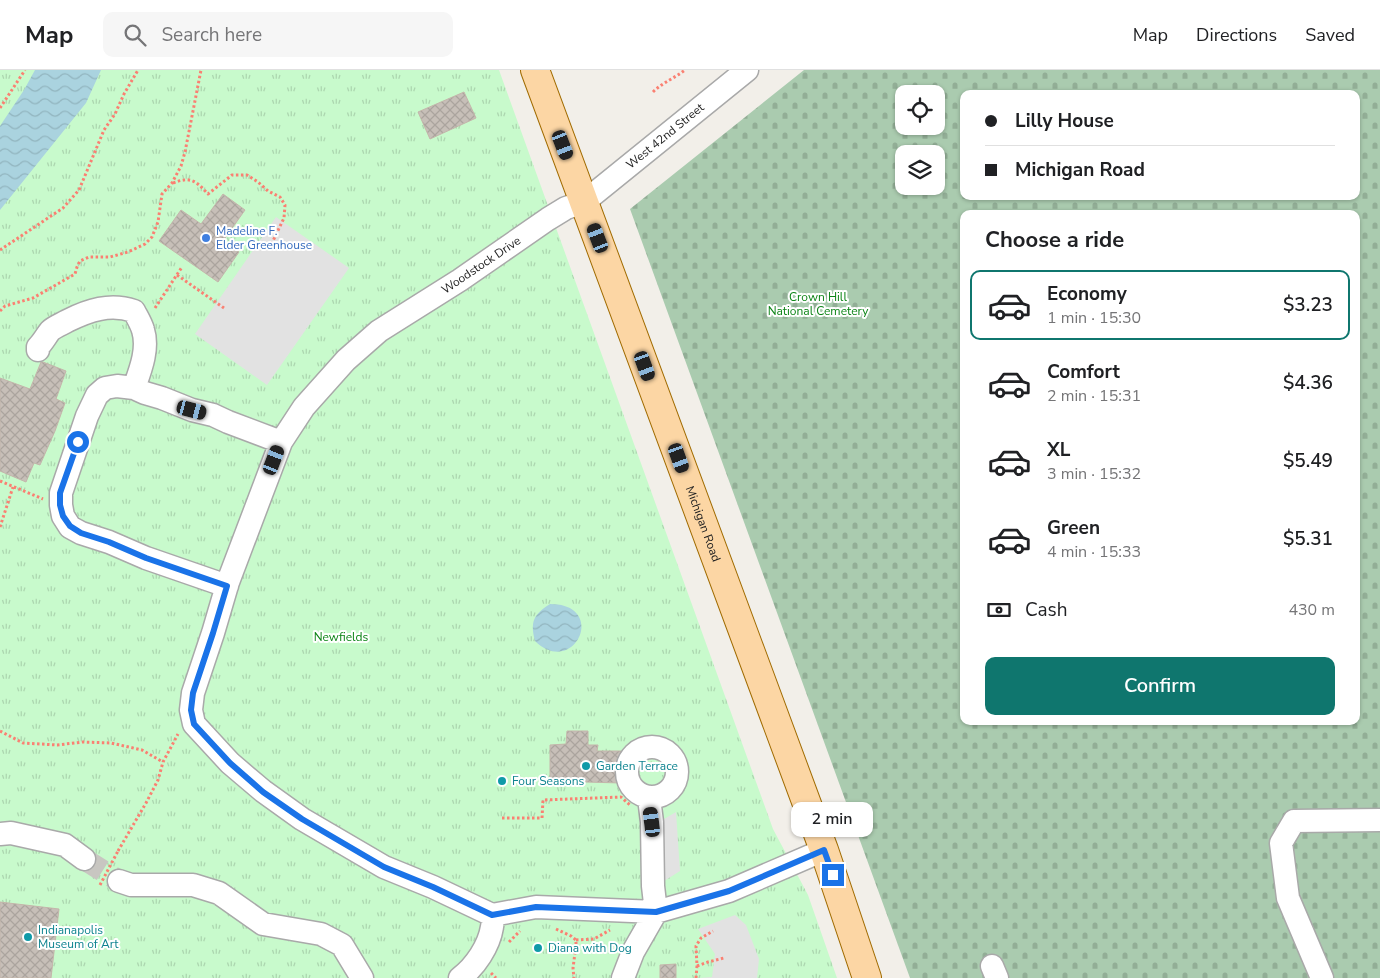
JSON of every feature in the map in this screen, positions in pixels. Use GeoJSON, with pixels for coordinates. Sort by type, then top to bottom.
{"type":"FeatureCollection","features":[{"type":"Feature","properties":{"kind":"main road","name":"Michigan Road"},"geometry":{"type":"LineString","coordinates":[[535,70],[824,850],[867,978]]}},
{"type":"Feature","properties":{"kind":"street","name":"West 42nd Street"},"geometry":{"type":"LineString","coordinates":[[584,202],[747,70]]}},
{"type":"Feature","properties":{"kind":"street","name":"Woodstock Drive"},"geometry":{"type":"LineString","coordinates":[[492,915],[433,887],[384,867],[302,819],[263,792],[230,763],[194,724],[191,710],[193,693],[227,586],[281,442],[304,407],[346,360],[379,331],[460,280],[548,218],[566,208],[584,202]]}},
{"type":"Feature","properties":{"kind":"street"},"geometry":{"type":"LineString","coordinates":[[38,350],[38,347],[52,330],[74,318],[96,309],[124,308],[134,312],[143,331],[143,358],[141,370],[134,388]]}},
{"type":"Feature","properties":{"kind":"street"},"geometry":{"type":"LineString","coordinates":[[227,586],[146,558],[109,542],[81,533],[70,526],[63,516],[60,505],[60,493],[87,416],[97,395],[105,388],[117,386],[134,388],[145,394],[213,415],[281,442]]}},
{"type":"Feature","properties":{"kind":"street"},"geometry":{"type":"LineString","coordinates":[[623,978],[633,952],[656,912],[652,822],[642,803]]}},
{"type":"Feature","properties":{"kind":"street"},"geometry":{"type":"LineString","coordinates":[[1322,978],[1288,898],[1280,842],[1294,821],[1380,820]]}},
{"type":"Feature","properties":{"kind":"street"},"geometry":{"type":"LineString","coordinates":[[0,834],[12,833],[65,845],[84,859]]}},
{"type":"Feature","properties":{"kind":"street"},"geometry":{"type":"LineString","coordinates":[[460,978],[469,971],[484,950],[492,927],[492,915],[536,907],[656,912],[729,891],[824,850]]}},
{"type":"Feature","properties":{"kind":"street"},"geometry":{"type":"LineString","coordinates":[[110,883],[193,885],[220,893],[263,924],[321,934],[342,946],[362,978]]}},
{"type":"Feature","properties":{"kind":"path"},"geometry":{"type":"LineString","coordinates":[[0,108],[25,70]]}},
{"type":"Feature","properties":{"kind":"path"},"geometry":{"type":"LineString","coordinates":[[0,250],[63,208],[79,190],[104,130],[115,114],[138,70]]}},
{"type":"Feature","properties":{"kind":"path"},"geometry":{"type":"LineString","coordinates":[[0,311],[5,306],[33,298],[75,274],[80,261],[89,257],[110,257],[128,252],[145,244],[152,237],[158,222],[162,194],[172,183],[181,166],[201,70]]}},
{"type":"Feature","properties":{"kind":"path"},"geometry":{"type":"LineString","coordinates":[[654,92],[662,83],[669,82],[686,70]]}},
{"type":"Feature","properties":{"kind":"path"},"geometry":{"type":"LineString","coordinates":[[172,183],[184,179],[193,181],[208,194],[232,175],[247,175],[268,191],[280,197],[285,205],[284,218],[270,245]]}},
{"type":"Feature","properties":{"kind":"path"},"geometry":{"type":"LineString","coordinates":[[142,327],[182,267]]}},
{"type":"Feature","properties":{"kind":"path"},"geometry":{"type":"LineString","coordinates":[[177,275],[224,308]]}},
{"type":"Feature","properties":{"kind":"path"},"geometry":{"type":"LineString","coordinates":[[0,481],[60,505]]}},
{"type":"Feature","properties":{"kind":"path"},"geometry":{"type":"LineString","coordinates":[[0,527],[13,487]]}},
{"type":"Feature","properties":{"kind":"path"},"geometry":{"type":"LineString","coordinates":[[0,731],[23,743],[57,745],[83,742],[111,743],[142,750],[163,762],[154,788],[118,851],[110,883]]}},
{"type":"Feature","properties":{"kind":"path"},"geometry":{"type":"LineString","coordinates":[[502,818],[542,818],[543,800],[621,797],[628,802],[642,803]]}},
{"type":"Feature","properties":{"kind":"path"},"geometry":{"type":"LineString","coordinates":[[546,928],[556,928],[576,940],[594,939],[614,927],[622,911]]}},
{"type":"Feature","properties":{"kind":"path"},"geometry":{"type":"LineString","coordinates":[[505,948],[520,930],[528,929]]}},
{"type":"Feature","properties":{"kind":"path"},"geometry":{"type":"LineString","coordinates":[[696,978],[696,946],[701,938],[713,930]]}},
{"type":"Feature","properties":{"kind":"path"},"geometry":{"type":"LineString","coordinates":[[574,978],[573,968],[576,940]]}},
{"type":"Feature","properties":{"kind":"path"},"geometry":{"type":"LineString","coordinates":[[697,966],[724,958]]}},
{"type":"Feature","properties":{"kind":"path"},"geometry":{"type":"LineString","coordinates":[[485,978],[494,965]]}},
{"type":"Feature","properties":{"kind":"path"},"geometry":{"type":"LineString","coordinates":[[490,972],[496,978]]}},
{"type":"Feature","properties":{"kind":"green space","name":"Newfields"},"geometry":{"type":"Polygon","coordinates":[[[0,70],[499,70],[773,829],[808,895],[837,978],[0,978],[0,70]]]}},
{"type":"Feature","properties":{"kind":"green space","name":"Crown Hill National Cemetery"},"geometry":{"type":"Polygon","coordinates":[[[804,70],[1380,70],[1380,978],[910,978],[630,209],[804,70]]]}},
{"type":"Feature","properties":{"kind":"shaded area"},"geometry":{"type":"Polygon","coordinates":[[[276,217],[349,268],[267,385],[195,334],[276,217]]]}},
{"type":"Feature","properties":{"kind":"shaded area"},"geometry":{"type":"Polygon","coordinates":[[[676,812],[680,871],[661,883],[659,822],[676,812]]]}},
{"type":"Feature","properties":{"kind":"shaded area"},"geometry":{"type":"Polygon","coordinates":[[[735,915],[746,925],[759,959],[757,978],[700,978],[712,977],[715,954],[698,929],[735,915]]]}},
{"type":"Feature","properties":{"kind":"water"},"geometry":{"type":"Polygon","coordinates":[[[35,70],[101,70],[86,103],[0,210],[0,126],[35,70]]]}},
{"type":"Feature","properties":{"kind":"water"},"geometry":{"type":"Polygon","coordinates":[[[550,604],[568,607],[578,615],[581,626],[579,637],[572,646],[562,651],[549,650],[535,641],[534,620],[550,604]]]}},
{"type":"Feature","properties":{"kind":"building"},"geometry":{"type":"Polygon","coordinates":[[[464,92],[476,118],[430,139],[418,112],[464,92]]]}},
{"type":"Feature","properties":{"kind":"building","name":"Madeline F. Elder Greenhouse"},"geometry":{"type":"Polygon","coordinates":[[[223,194],[245,210],[223,241],[239,252],[218,282],[159,241],[181,210],[201,224],[223,194]]]}},
{"type":"Feature","properties":{"kind":"building"},"geometry":{"type":"Polygon","coordinates":[[[41,362],[66,371],[56,399],[65,403],[40,465],[34,463],[26,482],[0,471],[0,378],[30,389],[41,362]]]}},
{"type":"Feature","properties":{"kind":"building","name":"Garden Terrace"},"geometry":{"type":"Polygon","coordinates":[[[567,731],[588,731],[588,745],[598,745],[597,751],[621,751],[621,783],[550,781],[550,745],[566,744],[567,731]]]}},
{"type":"Feature","properties":{"kind":"building","name":"Indianapolis Museum of Art"},"geometry":{"type":"Polygon","coordinates":[[[0,902],[59,909],[51,978],[0,978],[0,902]]]}},
{"type":"Feature","properties":{"kind":"building"},"geometry":{"type":"Polygon","coordinates":[[[676,964],[676,978],[660,978],[660,965],[676,964]]]}},
{"type":"Feature","properties":{"kind":"tunnel"},"geometry":{"type":"LineString","coordinates":[[84,859],[119,881]]}},
{"type":"Feature","properties":{"kind":"place","name":"Madeline F. Elder Greenhouse"},"geometry":{"type":"Point","coordinates":[206,238]}},
{"type":"Feature","properties":{"kind":"place","name":"Garden Terrace"},"geometry":{"type":"Point","coordinates":[586,766]}},
{"type":"Feature","properties":{"kind":"place","name":"Four Seasons"},"geometry":{"type":"Point","coordinates":[502,781]}},
{"type":"Feature","properties":{"kind":"place","name":"Indianapolis Museum of Art"},"geometry":{"type":"Point","coordinates":[28,937]}},
{"type":"Feature","properties":{"kind":"place","name":"Diana with Dog"},"geometry":{"type":"Point","coordinates":[538,948]}},
{"type":"Feature","properties":{"kind":"route"},"geometry":{"type":"LineString","coordinates":[[78,442],[60,493],[60,505],[63,516],[70,526],[81,533],[109,542],[146,558],[227,586],[193,693],[191,710],[194,724],[230,763],[263,792],[302,819],[384,867],[433,887],[492,915],[536,907],[656,912],[729,891],[824,850],[833,875]]}}]}
